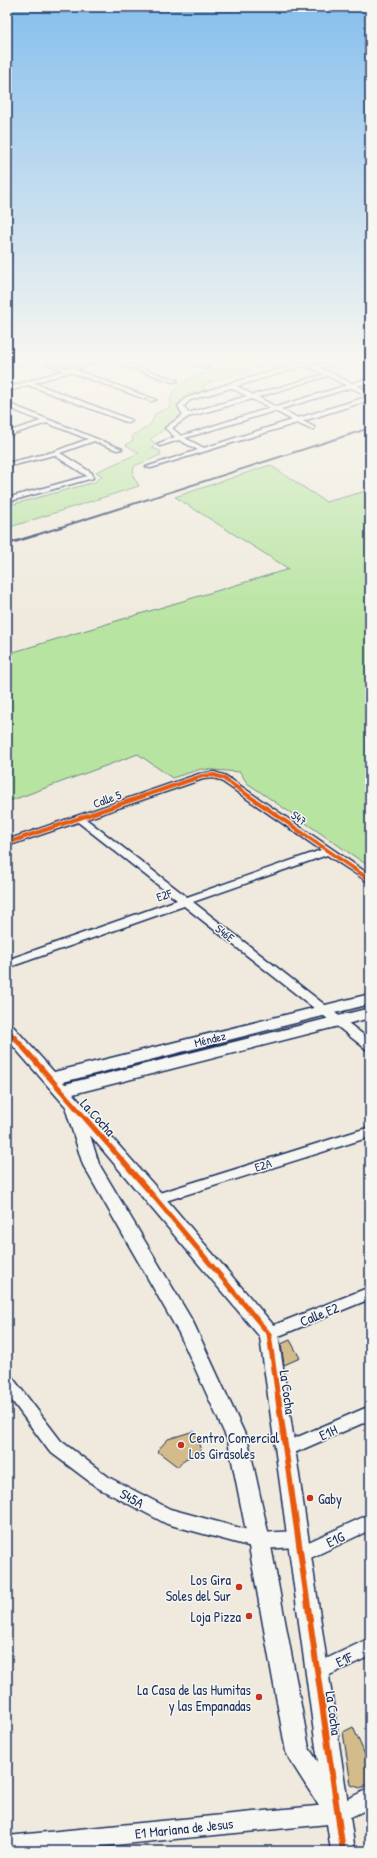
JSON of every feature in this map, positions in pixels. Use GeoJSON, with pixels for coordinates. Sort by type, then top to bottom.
{"type":"FeatureCollection","features":[{"type":"Feature","properties":{"kind":"street"},"geometry":{"type":"LineString","coordinates":[[7,464],[55,453],[67,449]]}},
{"type":"Feature","properties":{"kind":"street"},"geometry":{"type":"LineString","coordinates":[[149,467],[207,449]]}},
{"type":"Feature","properties":{"kind":"street"},"geometry":{"type":"LineString","coordinates":[[7,500],[91,477],[90,474],[55,453]]}},
{"type":"Feature","properties":{"kind":"street","name":"Calle 5"},"geometry":{"type":"LineString","coordinates":[[7,843],[202,776],[214,775]]}},
{"type":"Feature","properties":{"kind":"street","name":"S47"},"geometry":{"type":"LineString","coordinates":[[214,775],[224,778],[370,880]]}},
{"type":"Feature","properties":{"kind":"street","name":"S46E"},"geometry":{"type":"LineString","coordinates":[[80,819],[370,1046]]}},
{"type":"Feature","properties":{"kind":"street","name":"E2F"},"geometry":{"type":"LineString","coordinates":[[7,964],[329,851]]}},
{"type":"Feature","properties":{"kind":"street","name":"Méndez"},"geometry":{"type":"LineString","coordinates":[[51,1079],[370,999]]}},
{"type":"Feature","properties":{"kind":"street","name":"Méndez"},"geometry":{"type":"LineString","coordinates":[[61,1091],[370,1013]]}},
{"type":"Feature","properties":{"kind":"street","name":"La Cocha"},"geometry":{"type":"LineString","coordinates":[[7,1029],[156,1198],[268,1334],[343,1851]]}},
{"type":"Feature","properties":{"kind":"street","name":"La Cocha"},"geometry":{"type":"LineString","coordinates":[[72,1104],[91,1165],[186,1328],[238,1441],[260,1541],[298,1752],[338,1813]]}},
{"type":"Feature","properties":{"kind":"street","name":"E2A"},"geometry":{"type":"LineString","coordinates":[[156,1198],[370,1132]]}},
{"type":"Feature","properties":{"kind":"street","name":"Calle E2"},"geometry":{"type":"LineString","coordinates":[[268,1334],[370,1293]]}},
{"type":"Feature","properties":{"kind":"street","name":"S45A"},"geometry":{"type":"LineString","coordinates":[[7,1382],[55,1446],[104,1483],[167,1516],[260,1541],[299,1547]]}},
{"type":"Feature","properties":{"kind":"street","name":"E1H"},"geometry":{"type":"LineString","coordinates":[[285,1450],[370,1413]]}},
{"type":"Feature","properties":{"kind":"street","name":"E1G"},"geometry":{"type":"LineString","coordinates":[[299,1547],[370,1522]]}},
{"type":"Feature","properties":{"kind":"street","name":"E1F"},"geometry":{"type":"LineString","coordinates":[[317,1672],[370,1647]]}},
{"type":"Feature","properties":{"kind":"street","name":"E1 Mariana de Jesus"},"geometry":{"type":"LineString","coordinates":[[7,1846],[338,1813],[370,1798]]}},
{"type":"Feature","properties":{"kind":"green space"},"geometry":{"type":"Polygon","coordinates":[[[132,449],[154,449],[160,451],[161,455],[134,466],[133,476],[139,486],[7,528],[7,506],[95,482],[102,476],[96,472],[139,453],[132,449]]]}},
{"type":"Feature","properties":{"kind":"green space"},"geometry":{"type":"Polygon","coordinates":[[[270,465],[326,502],[370,490],[370,867],[247,783],[240,772],[201,769],[172,778],[138,754],[7,802],[7,654],[289,569],[175,497],[270,465]]]}},
{"type":"Feature","properties":{"kind":"building"},"geometry":{"type":"Polygon","coordinates":[[[290,1340],[300,1358],[284,1365],[281,1344],[290,1340]]]}},
{"type":"Feature","properties":{"kind":"building","name":"Centro Comercial Los Girasoles"},"geometry":{"type":"Polygon","coordinates":[[[194,1431],[202,1453],[185,1459],[178,1467],[157,1451],[168,1439],[194,1431]]]}},
{"type":"Feature","properties":{"kind":"building"},"geometry":{"type":"Polygon","coordinates":[[[353,1727],[370,1766],[370,1784],[360,1788],[351,1785],[343,1732],[353,1727]]]}},
{"type":"Feature","properties":{"kind":"railway"},"geometry":{"type":"LineString","coordinates":[[33,536],[305,449]]}},
{"type":"Feature","properties":{"kind":"railway"},"geometry":{"type":"LineString","coordinates":[[7,544],[37,535]]}},
{"type":"Feature","properties":{"kind":"cycle path"},"geometry":{"type":"LineString","coordinates":[[7,843],[202,776],[214,775],[223,778],[370,880]]}},
{"type":"Feature","properties":{"kind":"cycle path"},"geometry":{"type":"LineString","coordinates":[[7,1029],[156,1199],[269,1334],[343,1851]]}},
{"type":"Feature","properties":{"kind":"place","name":"Centro Comercial Los Girasoles"},"geometry":{"type":"Point","coordinates":[181,1445]}},
{"type":"Feature","properties":{"kind":"place","name":"Gaby"},"geometry":{"type":"Point","coordinates":[310,1498]}},
{"type":"Feature","properties":{"kind":"place","name":"Los Gira Soles del Sur"},"geometry":{"type":"Point","coordinates":[239,1587]}},
{"type":"Feature","properties":{"kind":"place","name":"Loja Pizza"},"geometry":{"type":"Point","coordinates":[249,1616]}},
{"type":"Feature","properties":{"kind":"place","name":"La Casa de las Humitas y las Empanadas"},"geometry":{"type":"Point","coordinates":[259,1697]}}]}
